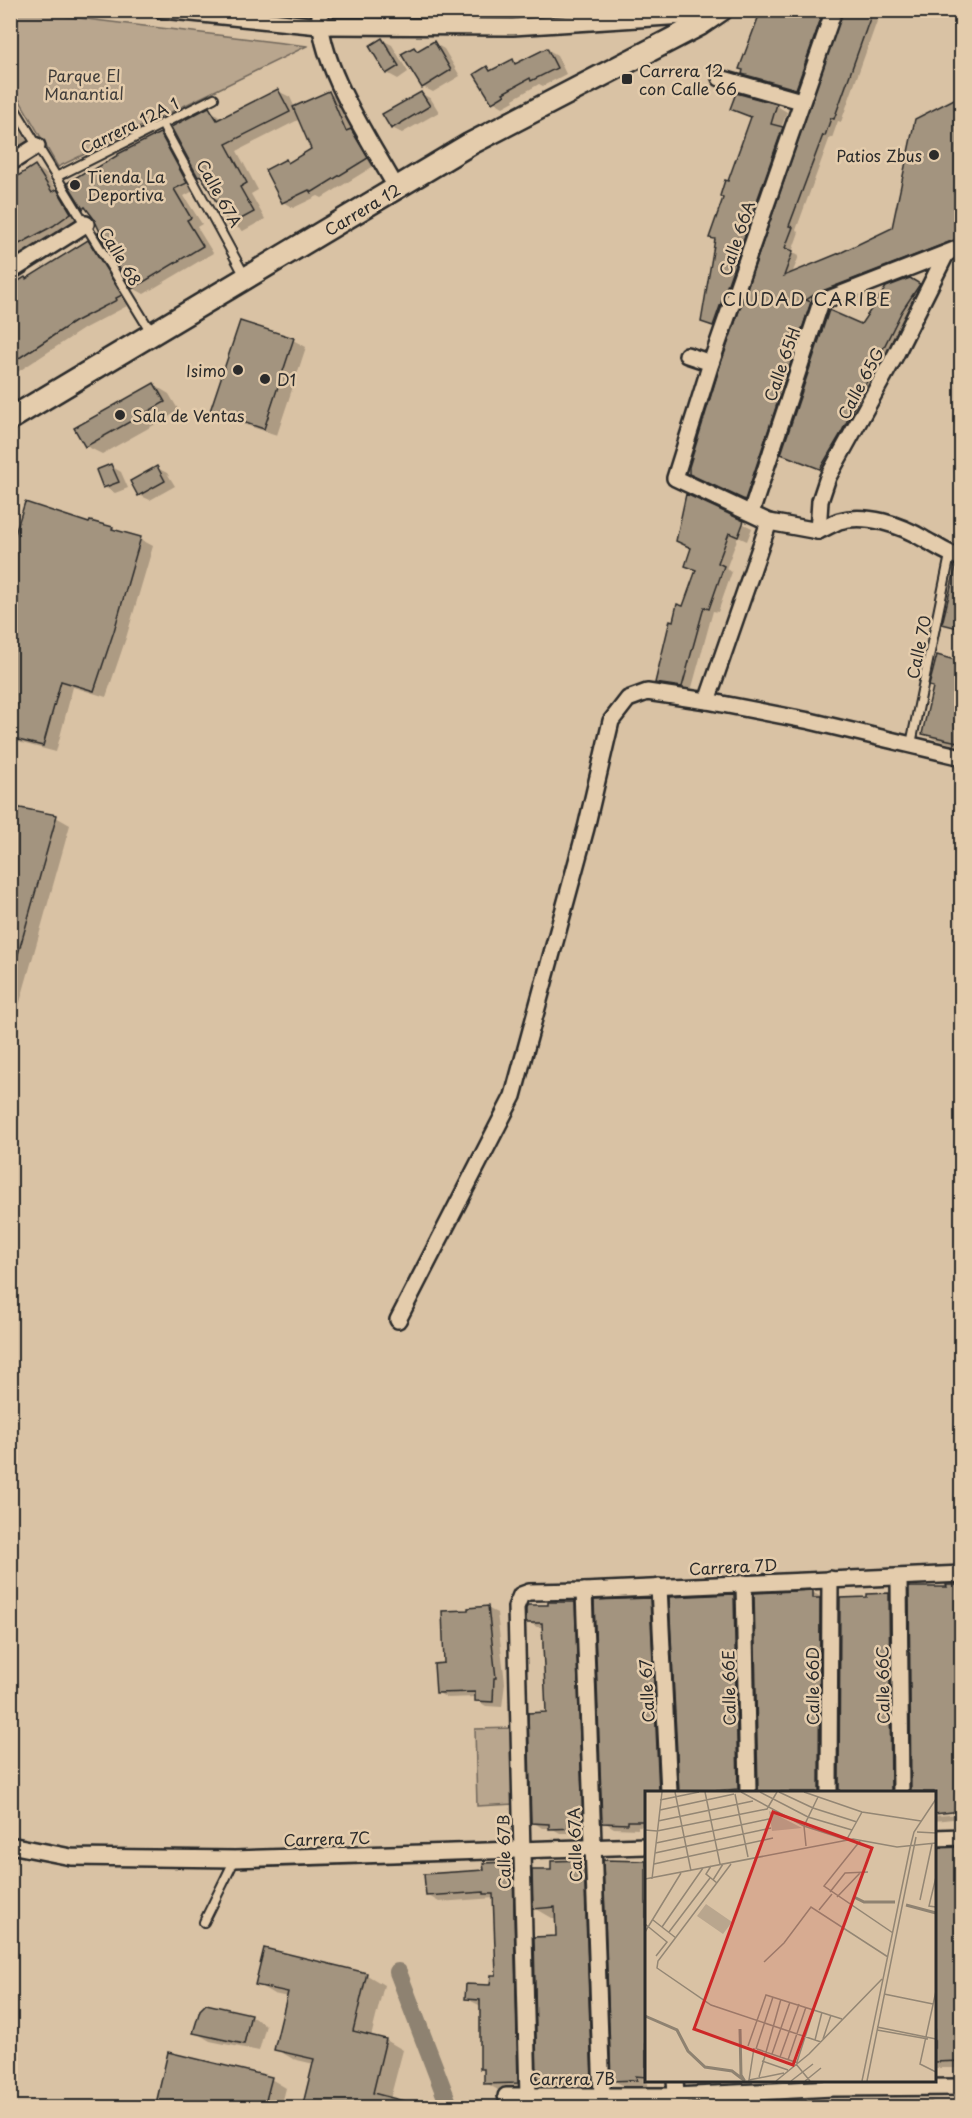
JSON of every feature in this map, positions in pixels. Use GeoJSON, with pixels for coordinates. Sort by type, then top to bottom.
{"type":"FeatureCollection","features":[{"type":"Feature","properties":{"kind":"main road","name":"Carrera 12"},"geometry":{"type":"LineString","coordinates":[[10,419],[470,144],[699,25],[718,12]]}},
{"type":"Feature","properties":{"kind":"street"},"geometry":{"type":"LineString","coordinates":[[162,10],[513,27],[718,12]]}},
{"type":"Feature","properties":{"kind":"street","name":"Calle 66A"},"geometry":{"type":"LineString","coordinates":[[751,513],[675,478],[711,363],[834,10]]}},
{"type":"Feature","properties":{"kind":"street"},"geometry":{"type":"LineString","coordinates":[[320,18],[338,80],[397,189]]}},
{"type":"Feature","properties":{"kind":"street"},"geometry":{"type":"LineString","coordinates":[[720,78],[801,102]]}},
{"type":"Feature","properties":{"kind":"street"},"geometry":{"type":"LineString","coordinates":[[10,163],[37,146]]}},
{"type":"Feature","properties":{"kind":"street"},"geometry":{"type":"LineString","coordinates":[[10,272],[86,224]]}},
{"type":"Feature","properties":{"kind":"street","name":"Calle 65H"},"geometry":{"type":"LineString","coordinates":[[751,513],[821,302],[962,247]]}},
{"type":"Feature","properties":{"kind":"street","name":"Calle 65G"},"geometry":{"type":"LineString","coordinates":[[818,531],[820,501],[828,477],[895,356],[946,254]]}},
{"type":"Feature","properties":{"kind":"street"},"geometry":{"type":"LineString","coordinates":[[687,355],[711,363]]}},
{"type":"Feature","properties":{"kind":"street"},"geometry":{"type":"LineString","coordinates":[[751,513],[769,522],[818,531],[840,521],[864,519],[889,523],[922,537],[956,556]]}},
{"type":"Feature","properties":{"kind":"street"},"geometry":{"type":"LineString","coordinates":[[707,701],[769,522]]}},
{"type":"Feature","properties":{"kind":"street"},"geometry":{"type":"LineString","coordinates":[[398,1320],[513,1096],[586,828],[610,721],[628,699],[647,692],[707,701],[810,721],[962,757]]}},
{"type":"Feature","properties":{"kind":"street","name":"Carrera 7D"},"geometry":{"type":"LineString","coordinates":[[516,1607],[521,1595],[529,1592],[962,1574]]}},
{"type":"Feature","properties":{"kind":"street","name":"Calle 66C"},"geometry":{"type":"LineString","coordinates":[[899,1578],[901,1791]]}},
{"type":"Feature","properties":{"kind":"street","name":"Calle 66D"},"geometry":{"type":"LineString","coordinates":[[829,1791],[830,1579]]}},
{"type":"Feature","properties":{"kind":"street","name":"Calle 66E"},"geometry":{"type":"LineString","coordinates":[[744,1583],[748,1791]]}},
{"type":"Feature","properties":{"kind":"street","name":"Calle 67"},"geometry":{"type":"LineString","coordinates":[[659,1587],[669,1791]]}},
{"type":"Feature","properties":{"kind":"street","name":"Calle 67A"},"geometry":{"type":"LineString","coordinates":[[584,1591],[602,2096]]}},
{"type":"Feature","properties":{"kind":"street","name":"Calle 67B"},"geometry":{"type":"LineString","coordinates":[[516,1607],[528,2097]]}},
{"type":"Feature","properties":{"kind":"street"},"geometry":{"type":"LineString","coordinates":[[936,1838],[962,1837]]}},
{"type":"Feature","properties":{"kind":"street","name":"Carrera 7C"},"geometry":{"type":"LineString","coordinates":[[10,1845],[71,1857],[235,1858],[645,1846]]}},
{"type":"Feature","properties":{"kind":"street","name":"Carrera 7B"},"geometry":{"type":"LineString","coordinates":[[506,2096],[585,2102],[602,2096],[676,2095],[754,2086],[912,2084],[962,2087]]}},
{"type":"Feature","properties":{"kind":"lane","name":"Carrera 12A 1"},"geometry":{"type":"LineString","coordinates":[[56,177],[214,98]]}},
{"type":"Feature","properties":{"kind":"lane","name":"Calle 68"},"geometry":{"type":"LineString","coordinates":[[10,101],[152,333]]}},
{"type":"Feature","properties":{"kind":"lane","name":"Calle 67A"},"geometry":{"type":"LineString","coordinates":[[162,124],[247,279]]}},
{"type":"Feature","properties":{"kind":"lane","name":"Calle 70"},"geometry":{"type":"LineString","coordinates":[[912,744],[956,556]]}},
{"type":"Feature","properties":{"kind":"lane"},"geometry":{"type":"LineString","coordinates":[[204,1922],[235,1858]]}},
{"type":"Feature","properties":{"kind":"green space","name":"Parque El Manantial"},"geometry":{"type":"Polygon","coordinates":[[[10,11],[307,46],[58,167],[11,85],[10,11]]]}},
{"type":"Feature","properties":{"kind":"green space"},"geometry":{"type":"Polygon","coordinates":[[[513,1728],[515,1804],[477,1806],[475,1729],[513,1728]]]}},
{"type":"Feature","properties":{"kind":"building"},"geometry":{"type":"Polygon","coordinates":[[[761,10],[824,10],[796,89],[742,74],[743,70],[739,69],[761,10]]]}},
{"type":"Feature","properties":{"kind":"building"},"geometry":{"type":"Polygon","coordinates":[[[843,10],[873,10],[834,119],[831,118],[825,136],[823,135],[789,226],[793,227],[785,248],[793,251],[784,276],[892,228],[915,119],[962,95],[962,190],[954,193],[962,212],[962,237],[817,293],[806,300],[811,302],[745,500],[689,474],[689,467],[720,366],[843,10]]]}},
{"type":"Feature","properties":{"kind":"building"},"geometry":{"type":"Polygon","coordinates":[[[382,38],[399,66],[386,74],[369,46],[382,38]]]}},
{"type":"Feature","properties":{"kind":"building"},"geometry":{"type":"Polygon","coordinates":[[[434,41],[451,70],[422,88],[401,54],[414,47],[417,51],[434,41]]]}},
{"type":"Feature","properties":{"kind":"building"},"geometry":{"type":"Polygon","coordinates":[[[547,48],[557,68],[531,81],[530,78],[503,93],[505,95],[492,103],[474,74],[487,66],[490,71],[513,59],[515,64],[547,48]]]}},
{"type":"Feature","properties":{"kind":"building"},"geometry":{"type":"Polygon","coordinates":[[[278,89],[290,112],[226,144],[247,183],[240,187],[254,212],[230,225],[201,176],[198,177],[171,127],[209,107],[217,120],[278,89]]]}},
{"type":"Feature","properties":{"kind":"building"},"geometry":{"type":"Polygon","coordinates":[[[329,91],[346,131],[351,129],[368,158],[311,193],[309,190],[282,203],[265,170],[286,159],[288,163],[311,149],[293,107],[329,91]]]}},
{"type":"Feature","properties":{"kind":"building"},"geometry":{"type":"Polygon","coordinates":[[[421,92],[430,106],[391,129],[382,114],[421,92]]]}},
{"type":"Feature","properties":{"kind":"building"},"geometry":{"type":"Polygon","coordinates":[[[736,93],[777,104],[771,124],[783,127],[713,326],[701,322],[715,239],[709,238],[723,198],[720,196],[725,180],[728,181],[751,117],[730,109],[736,93]]]}},
{"type":"Feature","properties":{"kind":"building"},"geometry":{"type":"Polygon","coordinates":[[[160,133],[187,183],[174,189],[191,218],[187,220],[203,246],[132,289],[98,233],[100,232],[94,219],[85,207],[83,209],[67,183],[160,133]]]}},
{"type":"Feature","properties":{"kind":"building"},"geometry":{"type":"Polygon","coordinates":[[[35,165],[52,192],[57,189],[71,213],[53,226],[10,249],[10,181],[35,165]]]}},
{"type":"Feature","properties":{"kind":"building"},"geometry":{"type":"Polygon","coordinates":[[[88,240],[122,295],[116,298],[117,300],[74,322],[10,364],[10,286],[25,277],[26,279],[88,240]]]}},
{"type":"Feature","properties":{"kind":"building"},"geometry":{"type":"Polygon","coordinates":[[[910,278],[920,284],[902,311],[840,435],[820,469],[781,454],[829,310],[861,324],[886,287],[910,278]]]}},
{"type":"Feature","properties":{"kind":"building"},"geometry":{"type":"Polygon","coordinates":[[[240,321],[294,338],[264,429],[210,411],[240,321]]]}},
{"type":"Feature","properties":{"kind":"building","name":"Sala de Ventas"},"geometry":{"type":"Polygon","coordinates":[[[154,383],[165,402],[85,447],[74,428],[154,383]]]}},
{"type":"Feature","properties":{"kind":"building"},"geometry":{"type":"Polygon","coordinates":[[[111,464],[119,482],[103,488],[96,470],[111,464]]]}},
{"type":"Feature","properties":{"kind":"building"},"geometry":{"type":"Polygon","coordinates":[[[157,466],[165,481],[138,496],[130,481],[157,466]]]}},
{"type":"Feature","properties":{"kind":"building"},"geometry":{"type":"Polygon","coordinates":[[[686,494],[744,521],[738,537],[729,533],[718,563],[724,566],[709,609],[704,607],[682,687],[655,683],[670,620],[673,621],[677,604],[683,606],[696,570],[685,566],[691,548],[676,541],[686,494]]]}},
{"type":"Feature","properties":{"kind":"building"},"geometry":{"type":"Polygon","coordinates":[[[25,502],[141,537],[94,691],[61,681],[43,746],[10,738],[10,550],[25,502]]]}},
{"type":"Feature","properties":{"kind":"building"},"geometry":{"type":"Polygon","coordinates":[[[956,566],[962,567],[962,629],[942,624],[956,566]]]}},
{"type":"Feature","properties":{"kind":"building"},"geometry":{"type":"Polygon","coordinates":[[[937,655],[962,662],[962,743],[922,734],[933,687],[929,686],[937,655]]]}},
{"type":"Feature","properties":{"kind":"building"},"geometry":{"type":"Polygon","coordinates":[[[10,806],[57,815],[15,965],[10,965],[10,806]]]}},
{"type":"Feature","properties":{"kind":"building"},"geometry":{"type":"Polygon","coordinates":[[[946,1585],[962,1585],[962,1811],[936,1814],[936,1791],[911,1791],[909,1587],[947,1587],[946,1585]]]}},
{"type":"Feature","properties":{"kind":"building"},"geometry":{"type":"Polygon","coordinates":[[[813,1590],[813,1598],[820,1598],[819,1791],[758,1791],[754,1593],[813,1590]]]}},
{"type":"Feature","properties":{"kind":"building"},"geometry":{"type":"Polygon","coordinates":[[[889,1593],[891,1791],[839,1791],[840,1598],[867,1597],[867,1594],[889,1593]]]}},
{"type":"Feature","properties":{"kind":"building"},"geometry":{"type":"Polygon","coordinates":[[[734,1594],[738,1789],[679,1791],[669,1597],[734,1594]]]}},
{"type":"Feature","properties":{"kind":"building"},"geometry":{"type":"Polygon","coordinates":[[[650,1598],[659,1791],[645,1791],[645,1821],[628,1821],[628,1824],[602,1823],[594,1600],[650,1598]]]}},
{"type":"Feature","properties":{"kind":"building"},"geometry":{"type":"Polygon","coordinates":[[[548,1602],[575,1602],[583,1823],[581,1823],[581,1828],[549,1829],[549,1824],[531,1823],[528,1713],[546,1712],[542,1623],[526,1623],[526,1609],[527,1605],[548,1605],[548,1602]]]}},
{"type":"Feature","properties":{"kind":"building"},"geometry":{"type":"Polygon","coordinates":[[[488,1606],[496,1678],[494,1678],[493,1702],[475,1701],[475,1692],[436,1693],[434,1664],[444,1663],[442,1611],[468,1610],[468,1608],[488,1606]]]}},
{"type":"Feature","properties":{"kind":"building"},"geometry":{"type":"Polygon","coordinates":[[[962,1847],[962,2061],[936,2062],[936,1848],[962,1847]]]}},
{"type":"Feature","properties":{"kind":"building"},"geometry":{"type":"Polygon","coordinates":[[[584,1860],[592,2082],[537,2083],[534,1937],[556,1936],[555,1907],[533,1909],[532,1870],[551,1870],[551,1861],[584,1860]]]}},
{"type":"Feature","properties":{"kind":"building"},"geometry":{"type":"Polygon","coordinates":[[[603,1860],[645,1861],[645,2077],[636,2076],[637,2080],[611,2081],[603,1860]]]}},
{"type":"Feature","properties":{"kind":"building"},"geometry":{"type":"Polygon","coordinates":[[[510,1862],[510,1869],[513,1869],[518,2083],[484,2084],[484,2069],[480,2069],[480,2000],[465,1999],[466,1984],[490,1985],[491,1975],[496,1975],[493,1894],[484,1894],[484,1892],[426,1896],[424,1874],[484,1870],[483,1863],[510,1862]]]}},
{"type":"Feature","properties":{"kind":"building"},"geometry":{"type":"Polygon","coordinates":[[[264,1948],[367,1973],[353,2031],[386,2039],[373,2093],[408,2102],[407,2108],[302,2108],[314,2059],[274,2050],[288,1992],[255,1985],[264,1948]]]}},
{"type":"Feature","properties":{"kind":"building"},"geometry":{"type":"Polygon","coordinates":[[[206,2004],[251,2014],[244,2044],[193,2033],[200,2010],[206,2004]]]}},
{"type":"Feature","properties":{"kind":"building"},"geometry":{"type":"Polygon","coordinates":[[[168,2052],[272,2077],[264,2108],[248,2108],[222,2102],[221,2108],[155,2108],[168,2052]]]}},
{"type":"Feature","properties":{"kind":"waterway"},"geometry":{"type":"LineString","coordinates":[[398,1972],[450,2108]]}},
{"type":"Feature","properties":{"kind":"place","name":"Carrera 12 con Calle 66"},"geometry":{"type":"Point","coordinates":[627,79]}},
{"type":"Feature","properties":{"kind":"place","name":"Patios Zbus"},"geometry":{"type":"Point","coordinates":[934,155]}},
{"type":"Feature","properties":{"kind":"place","name":"Tienda La Deportiva"},"geometry":{"type":"Point","coordinates":[75,185]}},
{"type":"Feature","properties":{"kind":"place","name":"Isimo"},"geometry":{"type":"Point","coordinates":[238,370]}},
{"type":"Feature","properties":{"kind":"place","name":"D1"},"geometry":{"type":"Point","coordinates":[265,379]}},
{"type":"Feature","properties":{"kind":"place","name":"Sala de Ventas"},"geometry":{"type":"Point","coordinates":[120,415]}},
{"type":"Feature","properties":{"kind":"district","name":"CIUDAD CARIBE"},"geometry":{"type":"Point","coordinates":[807,298]}}]}
